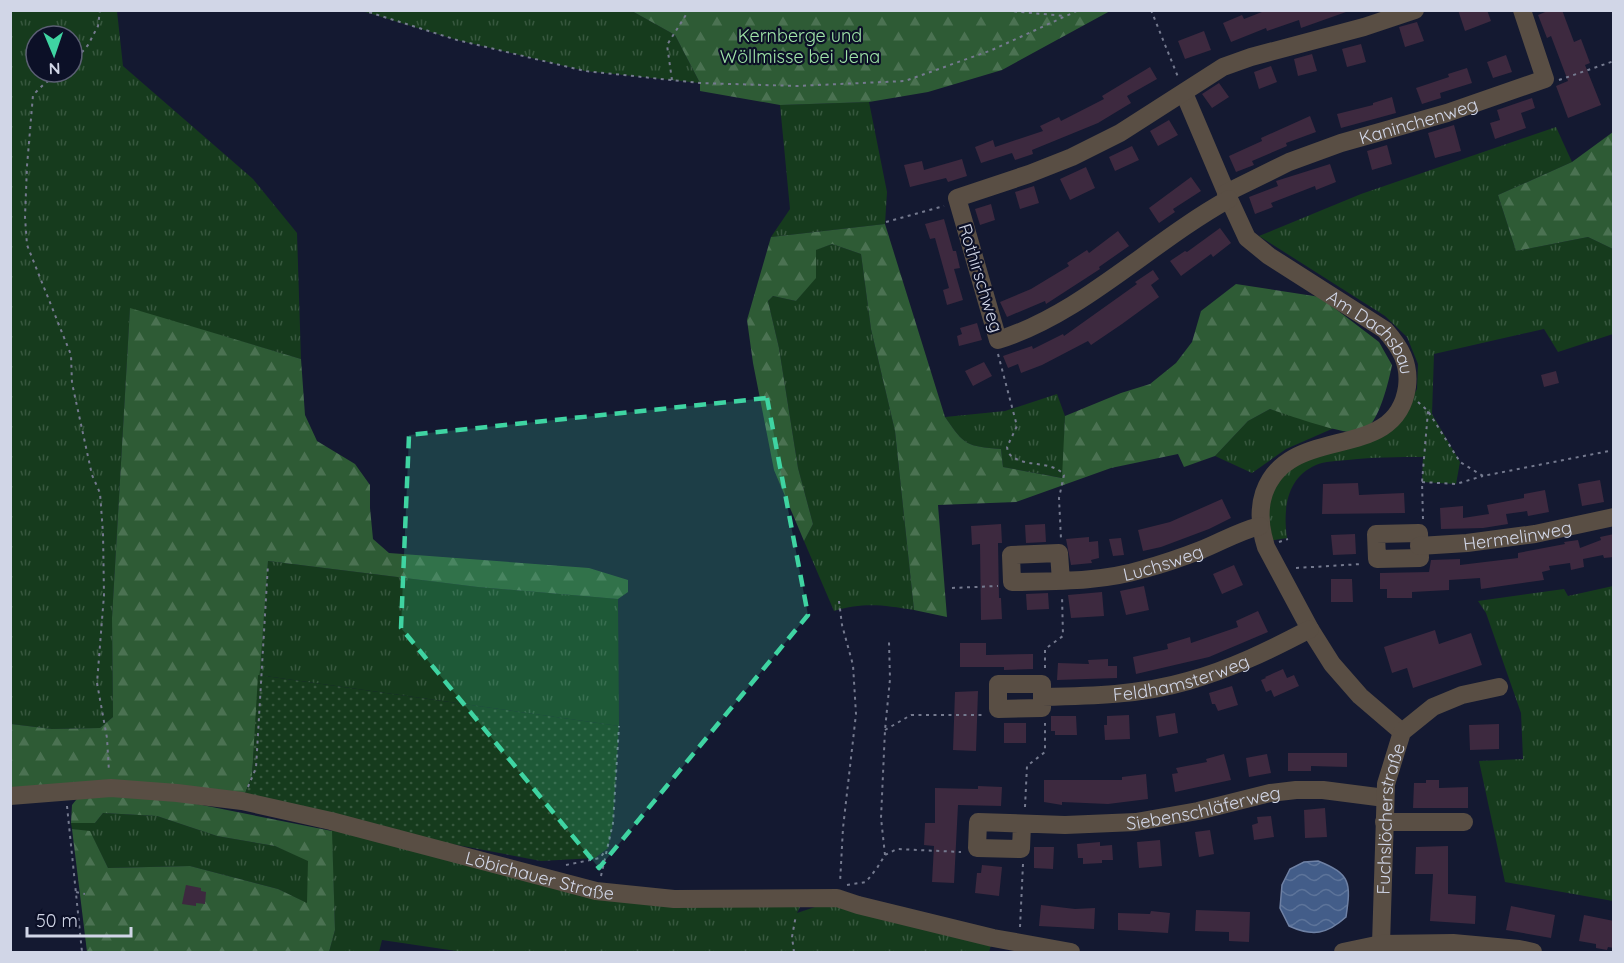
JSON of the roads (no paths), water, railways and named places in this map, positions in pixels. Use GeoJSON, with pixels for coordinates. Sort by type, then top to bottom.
{"type":"FeatureCollection","features":[{"type":"Feature","properties":{"kind":"street"},"geometry":{"type":"LineString","coordinates":[[1184,93],[1223,67],[1415,10]]}},
{"type":"Feature","properties":{"kind":"street","name":"Kaninchenweg"},"geometry":{"type":"LineString","coordinates":[[1227,196],[1289,162],[1341,143],[1447,113],[1545,79],[1522,10]]}},
{"type":"Feature","properties":{"kind":"street","name":"Am Dachsbau"},"geometry":{"type":"LineString","coordinates":[[1184,93],[1247,238],[1255,246],[1385,330],[1399,345],[1406,362],[1408,379],[1406,393],[1401,408],[1392,420],[1378,430],[1361,437],[1308,450],[1294,456],[1274,475],[1262,499],[1260,526],[1266,547],[1310,629],[1345,681],[1402,732]]}},
{"type":"Feature","properties":{"kind":"street","name":"Rothirschweg"},"geometry":{"type":"LineString","coordinates":[[1184,93],[1120,133],[1072,157],[957,198],[998,340],[1020,333],[1079,301],[1227,196]]}},
{"type":"Feature","properties":{"kind":"street","name":"Hermelinweg"},"geometry":{"type":"LineString","coordinates":[[1419,539],[1420,558],[1377,559],[1376,534],[1467,543],[1535,534],[1614,517]]}},
{"type":"Feature","properties":{"kind":"street","name":"Luchsweg"},"geometry":{"type":"LineString","coordinates":[[1062,580],[1059,553],[1011,555],[1012,582],[1104,579],[1143,570],[1201,550],[1244,530],[1260,526]]}},
{"type":"Feature","properties":{"kind":"street","name":"Feldhamsterweg"},"geometry":{"type":"LineString","coordinates":[[1042,696],[998,709],[998,684],[1042,696],[1100,696],[1140,691],[1186,682],[1247,659],[1310,629]]}},
{"type":"Feature","properties":{"kind":"street","name":"Fuchslöcherstraße"},"geometry":{"type":"LineString","coordinates":[[1382,944],[1385,798],[1388,776],[1402,732],[1433,707],[1462,695],[1499,687]]}},
{"type":"Feature","properties":{"kind":"street","name":"Löbichauer Straße"},"geometry":{"type":"LineString","coordinates":[[10,796],[111,788],[242,801],[331,821],[596,891],[674,899],[837,898],[869,908],[1019,943],[1071,952]]}},
{"type":"Feature","properties":{"kind":"street","name":"Siebenschläferweg"},"geometry":{"type":"LineString","coordinates":[[1023,824],[1021,849],[977,848],[978,822],[1075,825],[1136,822],[1198,811],[1270,793],[1296,790],[1323,790],[1385,798]]}},
{"type":"Feature","properties":{"kind":"street"},"geometry":{"type":"LineString","coordinates":[[1384,822],[1464,822]]}},
{"type":"Feature","properties":{"kind":"street"},"geometry":{"type":"LineString","coordinates":[[1343,952],[1382,944],[1453,944],[1533,952]]}},
{"type":"Feature","properties":{"kind":"water"},"geometry":{"type":"Polygon","coordinates":[[[1318,861],[1337,870],[1346,881],[1348,896],[1346,917],[1326,930],[1305,932],[1289,926],[1280,908],[1282,885],[1290,869],[1304,862],[1318,861]]]}},
{"type":"Feature","properties":{"kind":"park label","name":"Kernberge und Wöllmisse bei Jena"},"geometry":{"type":"Point","coordinates":[800,45]}}]}
